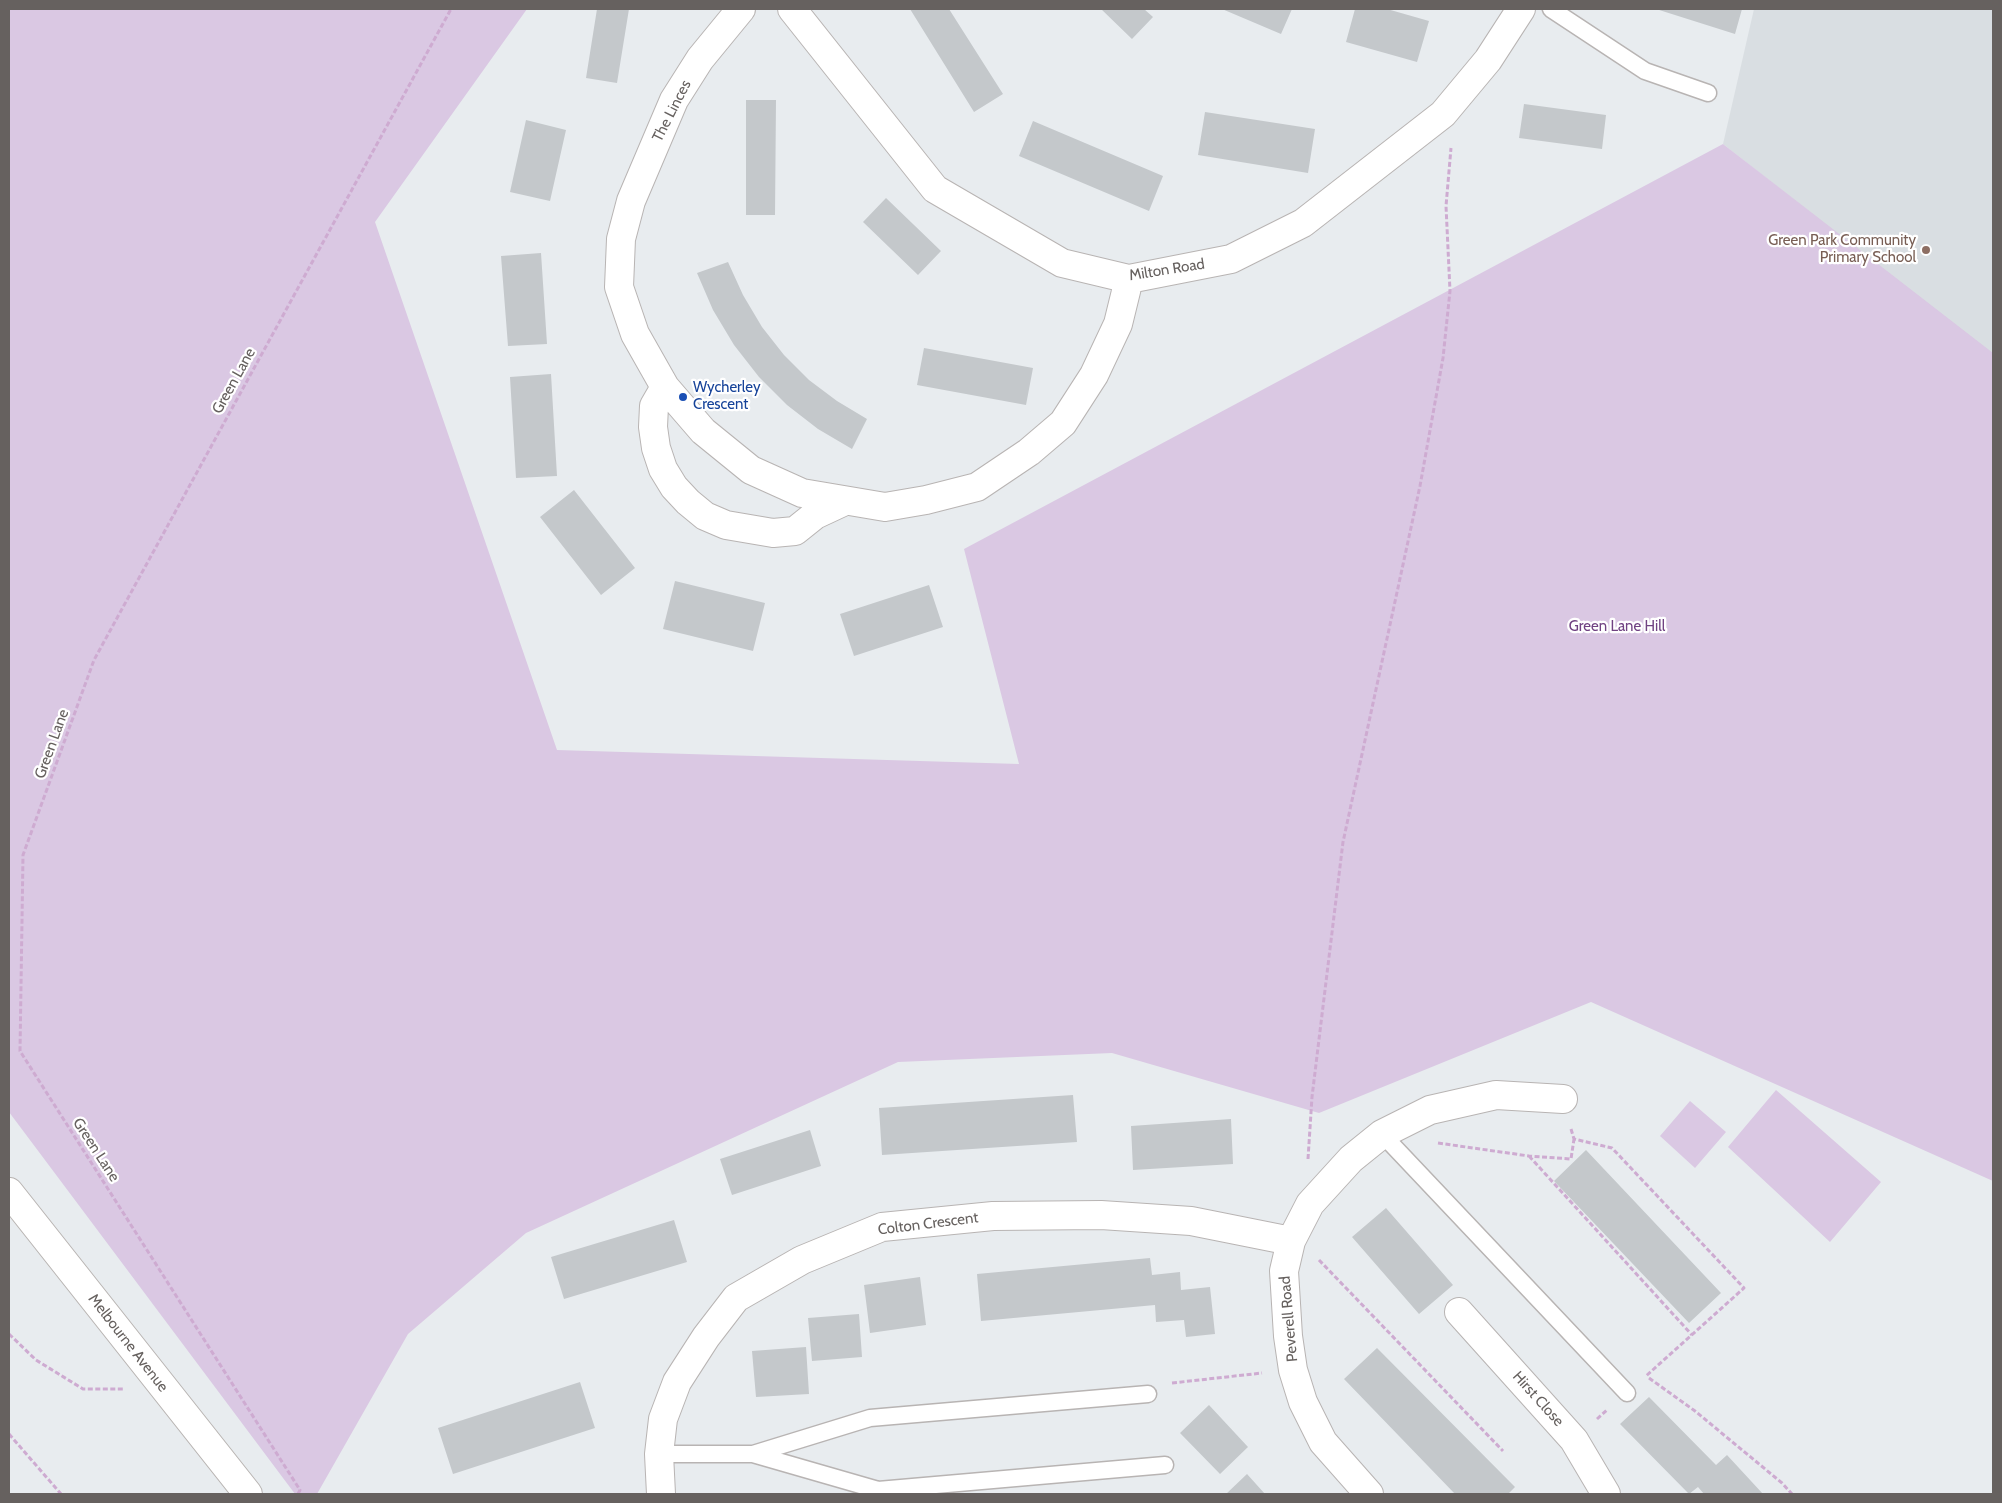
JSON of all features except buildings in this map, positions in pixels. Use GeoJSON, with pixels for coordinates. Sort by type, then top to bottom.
{"type":"FeatureCollection","features":[{"type":"Feature","properties":{"kind":"street","name":"The Linces"},"geometry":{"type":"LineString","coordinates":[[665,387],[635,334],[619,287],[622,239],[625,224],[631,201],[674,100],[700,59],[741,9]]}},
{"type":"Feature","properties":{"kind":"street","name":"Milton Road"},"geometry":{"type":"LineString","coordinates":[[792,9],[934,189],[1062,263],[1129,279],[1231,259],[1303,223],[1443,114],[1488,60],[1520,9]]}},
{"type":"Feature","properties":{"kind":"street"},"geometry":{"type":"LineString","coordinates":[[845,501],[815,515],[795,531],[774,533],[726,525],[705,516],[674,487],[663,469],[656,448],[653,428],[654,406],[665,387],[703,431],[751,470],[802,493],[885,507],[926,500],[977,487],[1029,452],[1063,423],[1094,375],[1118,324],[1129,279]]}},
{"type":"Feature","properties":{"kind":"street","name":"Peverell Road"},"geometry":{"type":"LineString","coordinates":[[1369,1494],[1323,1442],[1303,1402],[1293,1370],[1284,1271],[1292,1238],[1310,1204],[1351,1159],[1382,1134],[1430,1110],[1496,1095],[1563,1100]]}},
{"type":"Feature","properties":{"kind":"street","name":"Melbourne Avenue"},"geometry":{"type":"LineString","coordinates":[[9,1192],[248,1494]]}},
{"type":"Feature","properties":{"kind":"street","name":"Colton Crescent"},"geometry":{"type":"LineString","coordinates":[[661,1494],[660,1454],[664,1419],[677,1382],[706,1337],[736,1298],[802,1260],[882,1227],[993,1216],[1101,1215],[1191,1222],[1292,1238]]}},
{"type":"Feature","properties":{"kind":"street","name":"Hirst Close"},"geometry":{"type":"LineString","coordinates":[[1459,1312],[1574,1440],[1606,1494]]}},
{"type":"Feature","properties":{"kind":"lane"},"geometry":{"type":"LineString","coordinates":[[1550,9],[1645,70],[1708,93]]}},
{"type":"Feature","properties":{"kind":"lane"},"geometry":{"type":"LineString","coordinates":[[1382,1134],[1627,1392]]}},
{"type":"Feature","properties":{"kind":"lane"},"geometry":{"type":"LineString","coordinates":[[753,1454],[870,1418],[1148,1394]]}},
{"type":"Feature","properties":{"kind":"lane"},"geometry":{"type":"LineString","coordinates":[[660,1454],[753,1454],[878,1490],[1165,1465]]}},
{"type":"Feature","properties":{"kind":"path","name":"Green Lane"},"geometry":{"type":"LineString","coordinates":[[298,1494],[300,1490],[20,1051],[23,855],[94,660],[451,9]]}},
{"type":"Feature","properties":{"kind":"path"},"geometry":{"type":"LineString","coordinates":[[1310,1204],[1307,1155],[1312,1097],[1343,842],[1420,486],[1443,358],[1450,291],[1446,206],[1451,147],[1443,114]]}},
{"type":"Feature","properties":{"kind":"path"},"geometry":{"type":"LineString","coordinates":[[1431,1142],[1529,1156],[1571,1159],[1574,1139],[1563,1100]]}},
{"type":"Feature","properties":{"kind":"path"},"geometry":{"type":"LineString","coordinates":[[1574,1139],[1612,1148],[1744,1288],[1574,1440]]}},
{"type":"Feature","properties":{"kind":"path"},"geometry":{"type":"LineString","coordinates":[[1529,1156],[1692,1335]]}},
{"type":"Feature","properties":{"kind":"path"},"geometry":{"type":"LineString","coordinates":[[1292,1238],[1503,1451]]}},
{"type":"Feature","properties":{"kind":"path"},"geometry":{"type":"LineString","coordinates":[[9,1334],[36,1360],[83,1389],[165,1388]]}},
{"type":"Feature","properties":{"kind":"path"},"geometry":{"type":"LineString","coordinates":[[1148,1394],[1160,1384],[1293,1370]]}},
{"type":"Feature","properties":{"kind":"path"},"geometry":{"type":"LineString","coordinates":[[1646,1376],[1702,1417],[1782,1483],[1792,1494]]}},
{"type":"Feature","properties":{"kind":"path"},"geometry":{"type":"LineString","coordinates":[[9,1434],[62,1494]]}},
{"type":"Feature","properties":{"kind":"shaded area","name":"Green Park Community Primary School"},"geometry":{"type":"Polygon","coordinates":[[[1754,9],[1993,9],[1993,357],[1723,144],[1754,9]]]}},
{"type":"Feature","properties":{"kind":"green space","name":"Green Lane Hill"},"geometry":{"type":"Polygon","coordinates":[[[9,9],[527,9],[375,222],[557,750],[1019,764],[964,549],[1723,144],[1993,353],[1993,1181],[1591,1002],[1319,1113],[1112,1053],[898,1062],[526,1233],[408,1334],[317,1494],[295,1494],[9,1112],[9,9]]]}},
{"type":"Feature","properties":{"kind":"green space"},"geometry":{"type":"Polygon","coordinates":[[[1776,1090],[1881,1182],[1830,1242],[1728,1147],[1776,1090]]]}},
{"type":"Feature","properties":{"kind":"green space"},"geometry":{"type":"Polygon","coordinates":[[[1690,1101],[1726,1132],[1695,1168],[1660,1136],[1690,1101]]]}},
{"type":"Feature","properties":{"kind":"place","name":"Green Park Community Primary School"},"geometry":{"type":"Point","coordinates":[1926,250]}},
{"type":"Feature","properties":{"kind":"place","name":"Wycherley Crescent"},"geometry":{"type":"Point","coordinates":[683,397]}}]}
